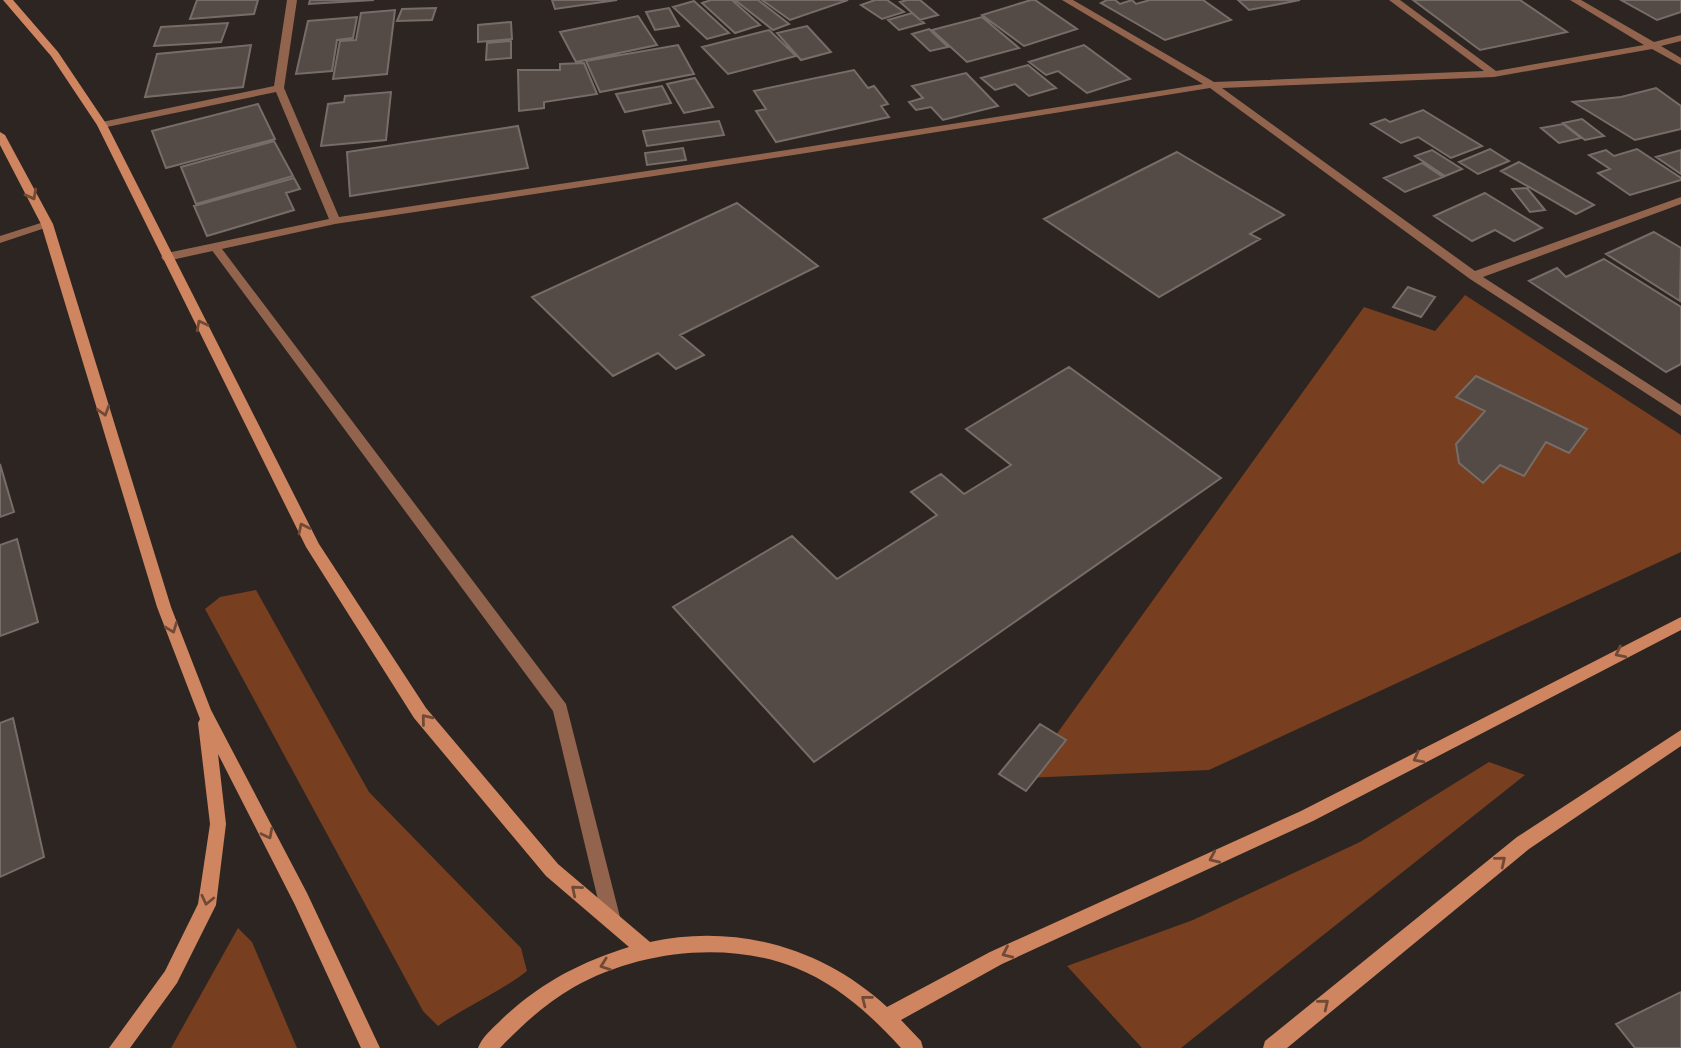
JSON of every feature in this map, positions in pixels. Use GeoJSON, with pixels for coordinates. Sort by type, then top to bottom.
{"type":"FeatureCollection","features":[{"type":"Feature","properties":{"kind":"main road"},"geometry":{"type":"LineString","coordinates":[[8,0],[55,54],[102,125],[313,547],[420,713],[552,870],[646,950]]}},
{"type":"Feature","properties":{"kind":"main road"},"geometry":{"type":"LineString","coordinates":[[0,135],[47,224],[164,607],[204,711],[302,899],[372,1048]]}},
{"type":"Feature","properties":{"kind":"main road"},"geometry":{"type":"LineString","coordinates":[[888,1017],[996,958],[1307,816],[1681,623]]}},
{"type":"Feature","properties":{"kind":"main road"},"geometry":{"type":"LineString","coordinates":[[118,1048],[171,977],[207,905],[218,824],[204,711]]}},
{"type":"Feature","properties":{"kind":"main road"},"geometry":{"type":"LineString","coordinates":[[1272,1048],[1523,843],[1681,737]]}},
{"type":"Feature","properties":{"kind":"main road"},"geometry":{"type":"LineString","coordinates":[[487,1048],[515,1017],[578,975],[646,950],[698,943],[749,947],[799,960],[846,984],[888,1017],[914,1048]]}},
{"type":"Feature","properties":{"kind":"street"},"geometry":{"type":"LineString","coordinates":[[292,0],[279,88],[335,221]]}},
{"type":"Feature","properties":{"kind":"street"},"geometry":{"type":"LineString","coordinates":[[1067,0],[1212,85],[1474,276],[1681,411]]}},
{"type":"Feature","properties":{"kind":"street"},"geometry":{"type":"LineString","coordinates":[[1394,0],[1494,74]]}},
{"type":"Feature","properties":{"kind":"street"},"geometry":{"type":"LineString","coordinates":[[1575,0],[1681,62]]}},
{"type":"Feature","properties":{"kind":"street"},"geometry":{"type":"LineString","coordinates":[[167,257],[335,221],[814,149],[1212,85],[1494,74],[1652,46],[1681,37]]}},
{"type":"Feature","properties":{"kind":"street"},"geometry":{"type":"LineString","coordinates":[[102,125],[279,88]]}},
{"type":"Feature","properties":{"kind":"street"},"geometry":{"type":"LineString","coordinates":[[1474,276],[1681,200]]}},
{"type":"Feature","properties":{"kind":"street"},"geometry":{"type":"LineString","coordinates":[[0,240],[47,224]]}},
{"type":"Feature","properties":{"kind":"street"},"geometry":{"type":"LineString","coordinates":[[215,247],[560,709],[612,921]]}},
{"type":"Feature","properties":{"kind":"shaded area"},"geometry":{"type":"Polygon","coordinates":[[[1465,295],[1681,435],[1681,552],[1209,770],[1025,778],[1364,307],[1435,331],[1465,295]]]}},
{"type":"Feature","properties":{"kind":"shaded area"},"geometry":{"type":"Polygon","coordinates":[[[256,590],[369,792],[521,948],[527,971],[438,1026],[423,1011],[205,609],[220,597],[256,590]]]}},
{"type":"Feature","properties":{"kind":"shaded area"},"geometry":{"type":"Polygon","coordinates":[[[1489,762],[1525,775],[1181,1048],[1142,1048],[1067,966],[1193,920],[1360,842],[1489,762]]]}},
{"type":"Feature","properties":{"kind":"shaded area"},"geometry":{"type":"Polygon","coordinates":[[[238,928],[252,942],[297,1048],[171,1048],[238,928]]]}},
{"type":"Feature","properties":{"kind":"building"},"geometry":{"type":"Polygon","coordinates":[[[197,0],[258,0],[254,14],[190,19],[197,0]]]}},
{"type":"Feature","properties":{"kind":"building"},"geometry":{"type":"Polygon","coordinates":[[[310,0],[374,0],[309,4],[310,0]]]}},
{"type":"Feature","properties":{"kind":"building"},"geometry":{"type":"Polygon","coordinates":[[[552,0],[617,0],[555,9],[552,0]]]}},
{"type":"Feature","properties":{"kind":"building"},"geometry":{"type":"Polygon","coordinates":[[[732,0],[760,25],[735,33],[702,3],[732,0]]]}},
{"type":"Feature","properties":{"kind":"building"},"geometry":{"type":"Polygon","coordinates":[[[735,0],[758,0],[789,24],[773,30],[735,0]]]}},
{"type":"Feature","properties":{"kind":"building"},"geometry":{"type":"Polygon","coordinates":[[[762,0],[848,0],[790,20],[762,0]]]}},
{"type":"Feature","properties":{"kind":"building"},"geometry":{"type":"Polygon","coordinates":[[[875,0],[887,0],[904,12],[882,19],[861,5],[875,0]]]}},
{"type":"Feature","properties":{"kind":"building"},"geometry":{"type":"Polygon","coordinates":[[[920,0],[938,15],[920,20],[900,2],[920,0]]]}},
{"type":"Feature","properties":{"kind":"building"},"geometry":{"type":"Polygon","coordinates":[[[1035,0],[1077,29],[1024,46],[982,15],[1035,0]]]}},
{"type":"Feature","properties":{"kind":"building"},"geometry":{"type":"Polygon","coordinates":[[[1115,0],[1120,4],[1132,0],[1136,4],[1150,0],[1203,0],[1231,20],[1165,40],[1101,3],[1115,0]]]}},
{"type":"Feature","properties":{"kind":"building"},"geometry":{"type":"Polygon","coordinates":[[[1238,0],[1300,0],[1249,10],[1238,0]]]}},
{"type":"Feature","properties":{"kind":"building"},"geometry":{"type":"Polygon","coordinates":[[[1413,0],[1520,0],[1567,32],[1480,50],[1413,0]]]}},
{"type":"Feature","properties":{"kind":"building"},"geometry":{"type":"Polygon","coordinates":[[[1621,0],[1681,0],[1681,12],[1657,20],[1621,0]]]}},
{"type":"Feature","properties":{"kind":"building"},"geometry":{"type":"Polygon","coordinates":[[[694,1],[729,33],[707,39],[673,7],[694,1]]]}},
{"type":"Feature","properties":{"kind":"building"},"geometry":{"type":"Polygon","coordinates":[[[436,8],[432,20],[397,21],[402,9],[436,8]]]}},
{"type":"Feature","properties":{"kind":"building"},"geometry":{"type":"Polygon","coordinates":[[[669,8],[679,26],[655,30],[646,12],[669,8]]]}},
{"type":"Feature","properties":{"kind":"building"},"geometry":{"type":"Polygon","coordinates":[[[395,10],[387,74],[333,79],[340,41],[356,40],[361,13],[395,10]]]}},
{"type":"Feature","properties":{"kind":"building"},"geometry":{"type":"Polygon","coordinates":[[[912,13],[924,23],[899,30],[888,20],[912,13]]]}},
{"type":"Feature","properties":{"kind":"building"},"geometry":{"type":"Polygon","coordinates":[[[638,16],[657,45],[576,62],[560,32],[638,16]]]}},
{"type":"Feature","properties":{"kind":"building"},"geometry":{"type":"Polygon","coordinates":[[[357,17],[353,38],[337,40],[332,71],[296,74],[308,21],[357,17]]]}},
{"type":"Feature","properties":{"kind":"building"},"geometry":{"type":"Polygon","coordinates":[[[982,17],[1019,48],[967,62],[932,30],[982,17]]]}},
{"type":"Feature","properties":{"kind":"building"},"geometry":{"type":"Polygon","coordinates":[[[511,22],[512,39],[478,42],[478,25],[511,22]]]}},
{"type":"Feature","properties":{"kind":"building"},"geometry":{"type":"Polygon","coordinates":[[[228,23],[221,42],[154,46],[161,27],[228,23]]]}},
{"type":"Feature","properties":{"kind":"building"},"geometry":{"type":"Polygon","coordinates":[[[807,26],[831,52],[801,60],[777,33],[807,26]]]}},
{"type":"Feature","properties":{"kind":"building"},"geometry":{"type":"Polygon","coordinates":[[[929,29],[948,47],[930,51],[912,34],[929,29]]]}},
{"type":"Feature","properties":{"kind":"building"},"geometry":{"type":"Polygon","coordinates":[[[769,30],[796,56],[728,74],[702,47],[769,30]]]}},
{"type":"Feature","properties":{"kind":"building"},"geometry":{"type":"Polygon","coordinates":[[[511,41],[511,58],[486,60],[487,43],[511,41]]]}},
{"type":"Feature","properties":{"kind":"building"},"geometry":{"type":"Polygon","coordinates":[[[251,45],[243,87],[145,97],[157,54],[251,45]]]}},
{"type":"Feature","properties":{"kind":"building"},"geometry":{"type":"Polygon","coordinates":[[[678,45],[694,74],[600,92],[586,61],[678,45]]]}},
{"type":"Feature","properties":{"kind":"building"},"geometry":{"type":"Polygon","coordinates":[[[1084,45],[1130,79],[1087,93],[1058,71],[1046,75],[1029,62],[1084,45]]]}},
{"type":"Feature","properties":{"kind":"building"},"geometry":{"type":"Polygon","coordinates":[[[584,63],[597,94],[544,102],[544,108],[519,111],[518,70],[560,70],[560,64],[584,63]]]}},
{"type":"Feature","properties":{"kind":"building"},"geometry":{"type":"Polygon","coordinates":[[[1028,65],[1056,88],[1029,96],[1015,84],[995,90],[981,78],[1028,65]]]}},
{"type":"Feature","properties":{"kind":"building"},"geometry":{"type":"Polygon","coordinates":[[[854,70],[868,88],[874,86],[888,104],[881,106],[889,117],[776,142],[756,111],[766,109],[754,91],[854,70]]]}},
{"type":"Feature","properties":{"kind":"building"},"geometry":{"type":"Polygon","coordinates":[[[966,73],[998,106],[943,120],[931,107],[916,110],[909,102],[923,98],[912,86],[966,73]]]}},
{"type":"Feature","properties":{"kind":"building"},"geometry":{"type":"Polygon","coordinates":[[[695,78],[713,107],[684,113],[667,84],[695,78]]]}},
{"type":"Feature","properties":{"kind":"building"},"geometry":{"type":"Polygon","coordinates":[[[662,86],[671,103],[625,112],[616,94],[662,86]]]}},
{"type":"Feature","properties":{"kind":"building"},"geometry":{"type":"Polygon","coordinates":[[[1656,88],[1681,106],[1681,129],[1635,140],[1573,102],[1621,97],[1656,88]]]}},
{"type":"Feature","properties":{"kind":"building"},"geometry":{"type":"Polygon","coordinates":[[[391,92],[386,140],[321,146],[328,104],[344,102],[345,96],[391,92]]]}},
{"type":"Feature","properties":{"kind":"building"},"geometry":{"type":"Polygon","coordinates":[[[258,104],[275,139],[166,168],[152,131],[258,104]]]}},
{"type":"Feature","properties":{"kind":"building"},"geometry":{"type":"Polygon","coordinates":[[[1423,110],[1482,146],[1451,158],[1418,137],[1401,143],[1371,124],[1385,119],[1390,122],[1423,110]]]}},
{"type":"Feature","properties":{"kind":"building"},"geometry":{"type":"Polygon","coordinates":[[[1582,119],[1604,136],[1585,140],[1563,123],[1582,119]]]}},
{"type":"Feature","properties":{"kind":"building"},"geometry":{"type":"Polygon","coordinates":[[[719,121],[724,135],[647,146],[643,131],[719,121]]]}},
{"type":"Feature","properties":{"kind":"building"},"geometry":{"type":"Polygon","coordinates":[[[1563,124],[1581,138],[1559,143],[1541,128],[1563,124]]]}},
{"type":"Feature","properties":{"kind":"building"},"geometry":{"type":"Polygon","coordinates":[[[518,126],[528,168],[350,196],[347,152],[518,126]]]}},
{"type":"Feature","properties":{"kind":"building"},"geometry":{"type":"Polygon","coordinates":[[[274,141],[293,176],[196,204],[181,167],[274,141]]]}},
{"type":"Feature","properties":{"kind":"building"},"geometry":{"type":"Polygon","coordinates":[[[683,148],[686,160],[647,165],[645,153],[683,148]]]}},
{"type":"Feature","properties":{"kind":"building"},"geometry":{"type":"Polygon","coordinates":[[[1490,149],[1509,161],[1478,174],[1459,162],[1490,149]]]}},
{"type":"Feature","properties":{"kind":"building"},"geometry":{"type":"Polygon","coordinates":[[[1637,149],[1681,180],[1630,195],[1598,173],[1610,169],[1589,155],[1606,150],[1614,156],[1637,149]]]}},
{"type":"Feature","properties":{"kind":"building"},"geometry":{"type":"Polygon","coordinates":[[[1432,150],[1462,169],[1445,176],[1415,156],[1432,150]]]}},
{"type":"Feature","properties":{"kind":"building"},"geometry":{"type":"Polygon","coordinates":[[[1681,150],[1681,174],[1656,157],[1681,150]]]}},
{"type":"Feature","properties":{"kind":"building"},"geometry":{"type":"Polygon","coordinates":[[[1177,152],[1284,215],[1250,234],[1260,239],[1159,297],[1044,219],[1177,152]]]}},
{"type":"Feature","properties":{"kind":"building"},"geometry":{"type":"Polygon","coordinates":[[[1519,162],[1594,205],[1576,214],[1501,171],[1519,162]]]}},
{"type":"Feature","properties":{"kind":"building"},"geometry":{"type":"Polygon","coordinates":[[[1422,163],[1443,177],[1405,192],[1384,178],[1422,163]]]}},
{"type":"Feature","properties":{"kind":"building"},"geometry":{"type":"Polygon","coordinates":[[[294,178],[300,189],[286,193],[294,210],[207,236],[194,206],[294,178]]]}},
{"type":"Feature","properties":{"kind":"building"},"geometry":{"type":"Polygon","coordinates":[[[1527,188],[1545,210],[1530,212],[1512,189],[1527,188]]]}},
{"type":"Feature","properties":{"kind":"building"},"geometry":{"type":"Polygon","coordinates":[[[1485,193],[1542,228],[1514,241],[1495,230],[1472,241],[1434,216],[1485,193]]]}},
{"type":"Feature","properties":{"kind":"building"},"geometry":{"type":"Polygon","coordinates":[[[737,203],[818,266],[680,335],[704,355],[676,369],[658,353],[613,376],[532,297],[737,203]]]}},
{"type":"Feature","properties":{"kind":"building"},"geometry":{"type":"Polygon","coordinates":[[[1654,232],[1681,248],[1680,301],[1606,254],[1654,232]]]}},
{"type":"Feature","properties":{"kind":"building"},"geometry":{"type":"Polygon","coordinates":[[[1604,259],[1681,307],[1681,364],[1666,372],[1529,281],[1557,268],[1566,277],[1604,259]]]}},
{"type":"Feature","properties":{"kind":"building"},"geometry":{"type":"Polygon","coordinates":[[[1408,287],[1435,297],[1421,317],[1393,307],[1408,287]]]}},
{"type":"Feature","properties":{"kind":"building"},"geometry":{"type":"Polygon","coordinates":[[[1069,367],[1221,478],[814,762],[673,607],[792,536],[837,579],[937,515],[911,492],[941,474],[964,494],[1011,465],[966,429],[1069,367]]]}},
{"type":"Feature","properties":{"kind":"building"},"geometry":{"type":"Polygon","coordinates":[[[1476,376],[1587,429],[1569,453],[1546,442],[1524,476],[1500,465],[1483,483],[1459,463],[1456,444],[1485,411],[1456,397],[1476,376]]]}},
{"type":"Feature","properties":{"kind":"building"},"geometry":{"type":"Polygon","coordinates":[[[0,464],[14,512],[0,517],[0,464]]]}},
{"type":"Feature","properties":{"kind":"building"},"geometry":{"type":"Polygon","coordinates":[[[17,539],[38,622],[0,636],[0,545],[17,539]]]}},
{"type":"Feature","properties":{"kind":"building"},"geometry":{"type":"Polygon","coordinates":[[[13,718],[44,857],[0,877],[0,723],[13,718]]]}},
{"type":"Feature","properties":{"kind":"building"},"geometry":{"type":"Polygon","coordinates":[[[1040,724],[1066,740],[1026,791],[999,774],[1040,724]]]}},
{"type":"Feature","properties":{"kind":"building"},"geometry":{"type":"Polygon","coordinates":[[[1681,992],[1681,1048],[1635,1048],[1616,1024],[1681,992]]]}}]}
